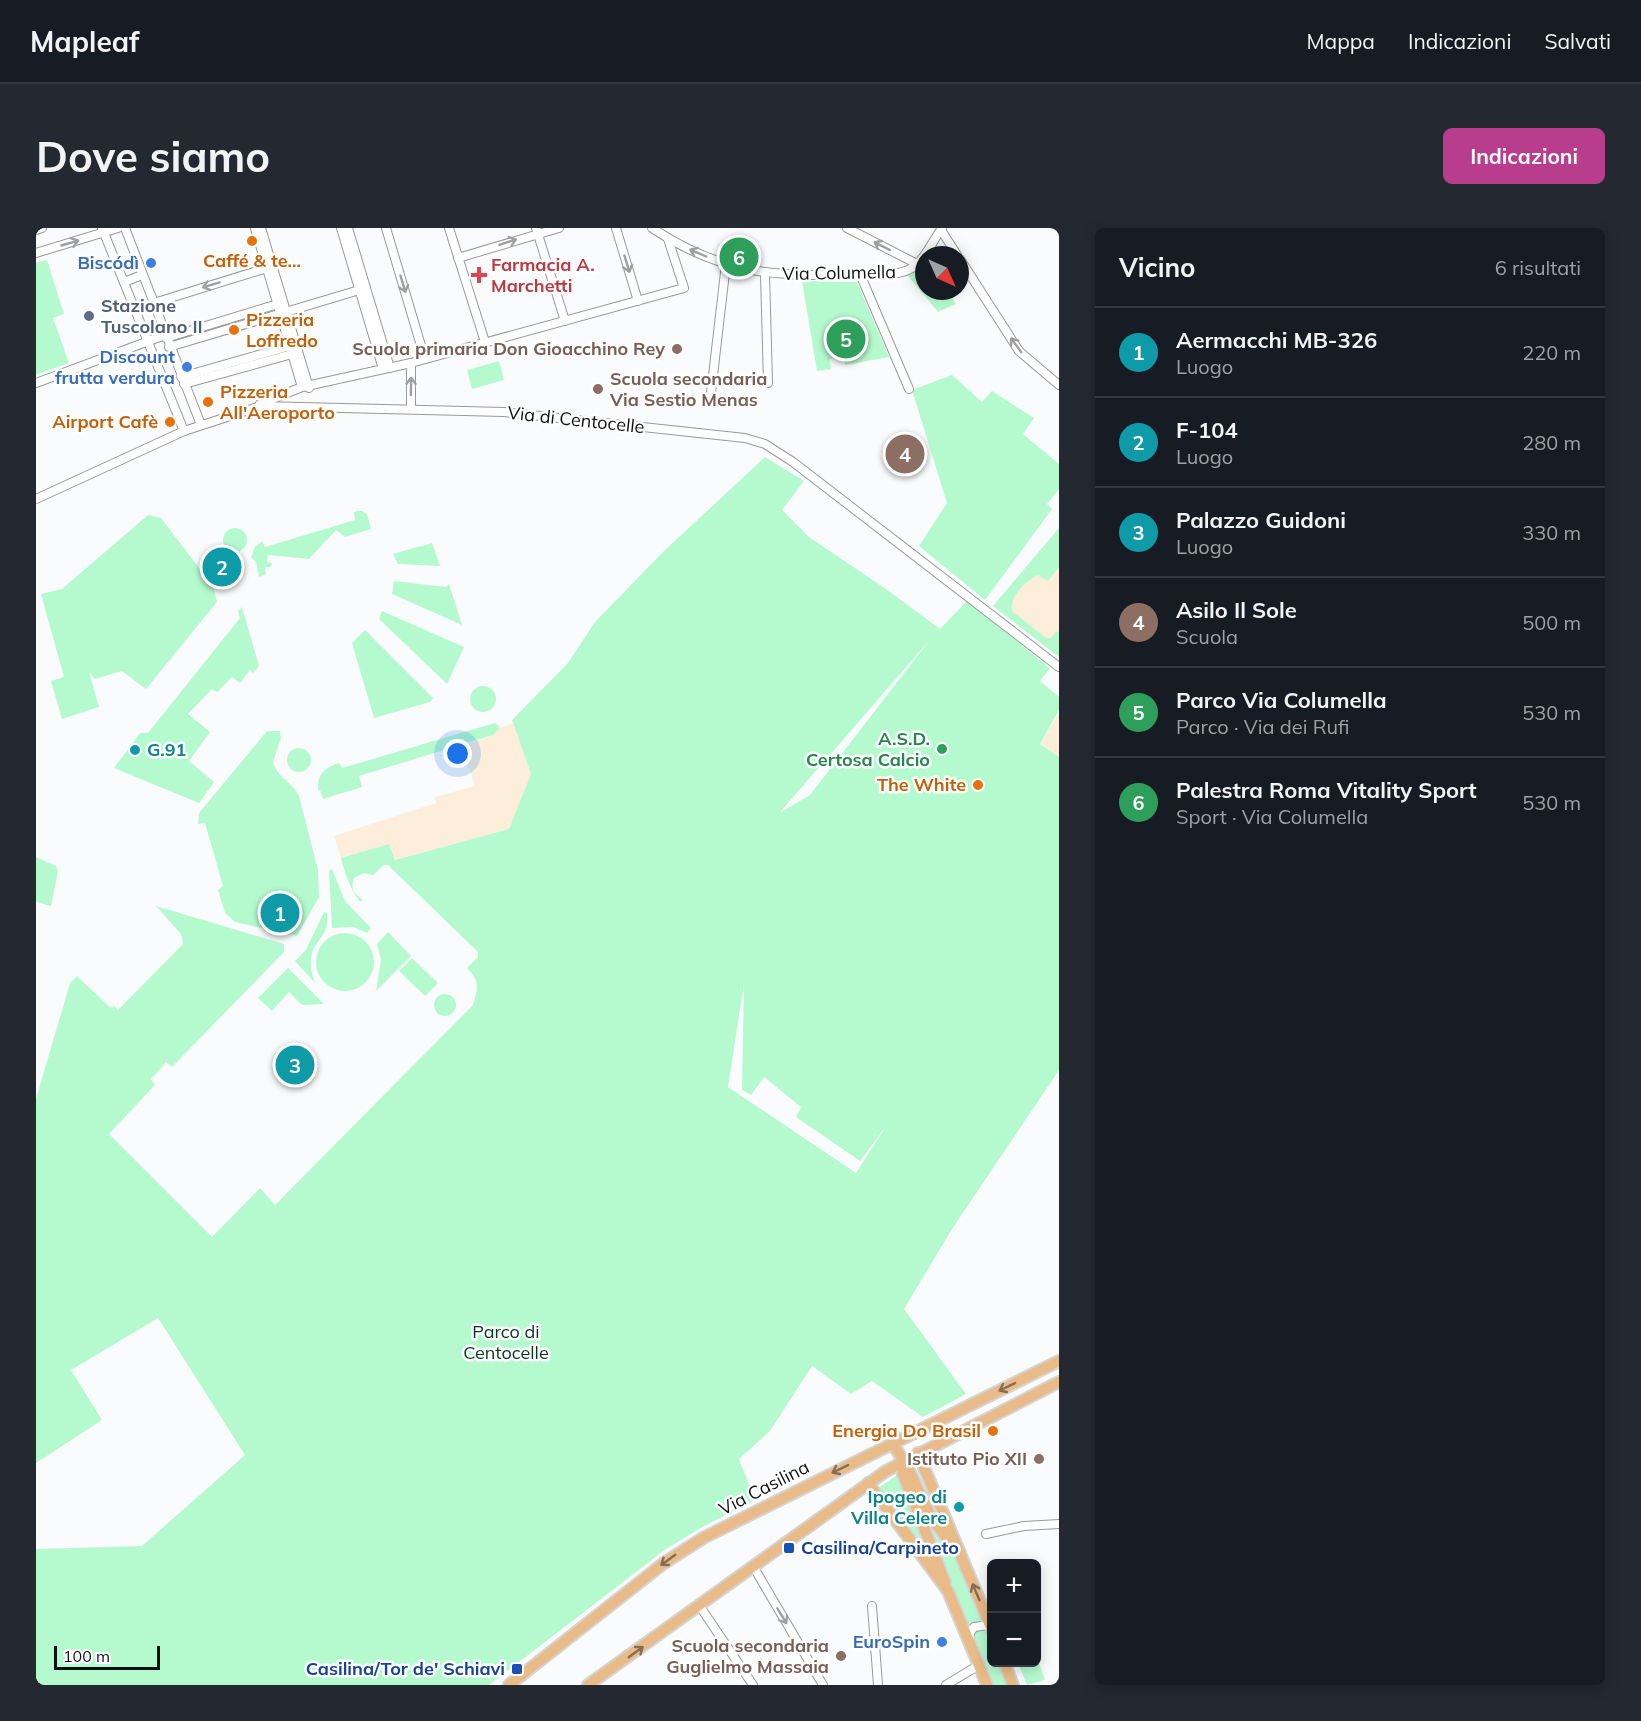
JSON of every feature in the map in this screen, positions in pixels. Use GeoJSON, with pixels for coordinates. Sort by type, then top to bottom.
{"type":"FeatureCollection","features":[{"type":"Feature","properties":{"kind":"main road","name":"Via Casilina"},"geometry":{"type":"LineString","coordinates":[[509,1685],[686,1548],[1059,1361]]}},
{"type":"Feature","properties":{"kind":"main road"},"geometry":{"type":"LineString","coordinates":[[588,1685],[868,1483],[918,1453],[1059,1382]]}},
{"type":"Feature","properties":{"kind":"main road"},"geometry":{"type":"LineString","coordinates":[[893,1444],[909,1470],[930,1515],[961,1559]]}},
{"type":"Feature","properties":{"kind":"main road"},"geometry":{"type":"LineString","coordinates":[[918,1453],[987,1620]]}},
{"type":"Feature","properties":{"kind":"main road"},"geometry":{"type":"LineString","coordinates":[[902,1462],[903,1474],[987,1685]]}},
{"type":"Feature","properties":{"kind":"main road"},"geometry":{"type":"LineString","coordinates":[[868,1483],[948,1591]]}},
{"type":"Feature","properties":{"kind":"main road"},"geometry":{"type":"LineString","coordinates":[[1006,1667],[1013,1685]]}},
{"type":"Feature","properties":{"kind":"street"},"geometry":{"type":"LineString","coordinates":[[36,230],[42,228]]}},
{"type":"Feature","properties":{"kind":"street"},"geometry":{"type":"LineString","coordinates":[[36,253],[103,230],[118,228]]}},
{"type":"Feature","properties":{"kind":"street"},"geometry":{"type":"LineString","coordinates":[[125,228],[201,425]]}},
{"type":"Feature","properties":{"kind":"street"},"geometry":{"type":"LineString","coordinates":[[255,228],[306,388]]}},
{"type":"Feature","properties":{"kind":"street"},"geometry":{"type":"LineString","coordinates":[[261,228],[278,304],[283,313],[291,350],[306,388]]}},
{"type":"Feature","properties":{"kind":"street"},"geometry":{"type":"LineString","coordinates":[[341,228],[363,289]]}},
{"type":"Feature","properties":{"kind":"street"},"geometry":{"type":"LineString","coordinates":[[348,228],[363,289],[387,369]]}},
{"type":"Feature","properties":{"kind":"street"},"geometry":{"type":"LineString","coordinates":[[386,228],[425,359]]}},
{"type":"Feature","properties":{"kind":"street"},"geometry":{"type":"LineString","coordinates":[[449,228],[485,342]]}},
{"type":"Feature","properties":{"kind":"street"},"geometry":{"type":"LineString","coordinates":[[458,258],[537,231],[559,228]]}},
{"type":"Feature","properties":{"kind":"street"},"geometry":{"type":"LineString","coordinates":[[616,228],[638,301]]}},
{"type":"Feature","properties":{"kind":"street","name":"Via Columella"},"geometry":{"type":"LineString","coordinates":[[652,228],[668,238],[726,264],[765,274],[903,272],[915,265]]}},
{"type":"Feature","properties":{"kind":"street"},"geometry":{"type":"LineString","coordinates":[[847,228],[915,263]]}},
{"type":"Feature","properties":{"kind":"street"},"geometry":{"type":"LineString","coordinates":[[941,229],[951,246]]}},
{"type":"Feature","properties":{"kind":"street","name":"Via Columella"},"geometry":{"type":"LineString","coordinates":[[929,246],[941,229]]}},
{"type":"Feature","properties":{"kind":"street"},"geometry":{"type":"LineString","coordinates":[[103,230],[184,431]]}},
{"type":"Feature","properties":{"kind":"street"},"geometry":{"type":"LineString","coordinates":[[537,231],[565,321]]}},
{"type":"Feature","properties":{"kind":"street"},"geometry":{"type":"LineString","coordinates":[[253,407],[306,388],[411,363],[684,288],[668,238]]}},
{"type":"Feature","properties":{"kind":"street"},"geometry":{"type":"LineString","coordinates":[[710,401],[726,264]]}},
{"type":"Feature","properties":{"kind":"street"},"geometry":{"type":"LineString","coordinates":[[154,303],[269,267]]}},
{"type":"Feature","properties":{"kind":"street"},"geometry":{"type":"LineString","coordinates":[[969,273],[1019,351],[1059,385]]}},
{"type":"Feature","properties":{"kind":"street"},"geometry":{"type":"LineString","coordinates":[[765,274],[768,383]]}},
{"type":"Feature","properties":{"kind":"street"},"geometry":{"type":"LineString","coordinates":[[860,274],[909,389]]}},
{"type":"Feature","properties":{"kind":"street"},"geometry":{"type":"LineString","coordinates":[[124,282],[142,275]]}},
{"type":"Feature","properties":{"kind":"street"},"geometry":{"type":"LineString","coordinates":[[169,347],[363,289]]}},
{"type":"Feature","properties":{"kind":"street"},"geometry":{"type":"LineString","coordinates":[[36,383],[165,336],[278,304]]}},
{"type":"Feature","properties":{"kind":"street"},"geometry":{"type":"LineString","coordinates":[[183,381],[291,350]]}},
{"type":"Feature","properties":{"kind":"street"},"geometry":{"type":"LineString","coordinates":[[411,363],[411,409]]}},
{"type":"Feature","properties":{"kind":"street","name":"Via di Centocelle"},"geometry":{"type":"LineString","coordinates":[[36,499],[184,431],[253,407],[278,405],[504,412],[738,438],[761,443],[817,479],[1059,667]]}},
{"type":"Feature","properties":{"kind":"street"},"geometry":{"type":"LineString","coordinates":[[986,1534],[1024,1526],[1059,1524]]}},
{"type":"Feature","properties":{"kind":"street"},"geometry":{"type":"LineString","coordinates":[[753,1566],[823,1685]]}},
{"type":"Feature","properties":{"kind":"street"},"geometry":{"type":"LineString","coordinates":[[699,1605],[753,1685]]}},
{"type":"Feature","properties":{"kind":"street"},"geometry":{"type":"LineString","coordinates":[[872,1606],[878,1685]]}},
{"type":"Feature","properties":{"kind":"street"},"geometry":{"type":"LineString","coordinates":[[969,1641],[969,1633],[974,1627],[987,1627]]}},
{"type":"Feature","properties":{"kind":"street"},"geometry":{"type":"LineString","coordinates":[[946,1685],[979,1665]]}},
{"type":"Feature","properties":{"kind":"shaded area"},"geometry":{"type":"Polygon","coordinates":[[[1059,528],[1059,657],[993,606],[1059,528]]]}},
{"type":"Feature","properties":{"kind":"shaded area"},"geometry":{"type":"Polygon","coordinates":[[[1059,713],[1059,757],[1040,744],[1059,713]]]}},
{"type":"Feature","properties":{"kind":"shaded area"},"geometry":{"type":"Polygon","coordinates":[[[513,723],[531,774],[510,829],[394,860],[389,844],[341,858],[334,836],[436,803],[435,797],[475,786],[462,746],[493,735],[500,728],[513,723]]]}},
{"type":"Feature","properties":{"kind":"green space"},"geometry":{"type":"Polygon","coordinates":[[[47,260],[64,314],[53,318],[69,363],[36,375],[36,263],[47,260]]]}},
{"type":"Feature","properties":{"kind":"green space"},"geometry":{"type":"Polygon","coordinates":[[[915,271],[915,284],[908,276],[915,271]]]}},
{"type":"Feature","properties":{"kind":"green space"},"geometry":{"type":"Polygon","coordinates":[[[802,281],[857,282],[889,357],[845,365],[844,356],[830,359],[831,369],[817,371],[802,281]]]}},
{"type":"Feature","properties":{"kind":"green space"},"geometry":{"type":"Polygon","coordinates":[[[928,300],[954,300],[956,304],[938,312],[928,300]]]}},
{"type":"Feature","properties":{"kind":"green space"},"geometry":{"type":"Polygon","coordinates":[[[499,361],[504,380],[472,389],[467,370],[499,361]]]}},
{"type":"Feature","properties":{"kind":"green space"},"geometry":{"type":"Polygon","coordinates":[[[952,375],[982,402],[992,391],[1034,418],[1023,434],[1059,464],[1059,489],[1047,504],[1052,509],[985,600],[919,546],[947,503],[912,390],[952,375]]]}},
{"type":"Feature","properties":{"kind":"green space","name":"Parco di Centocelle"},"geometry":{"type":"Polygon","coordinates":[[[765,457],[804,481],[782,510],[809,537],[940,629],[967,601],[1050,668],[1040,681],[1059,697],[1059,710],[1040,744],[1059,757],[1059,1070],[952,1229],[904,1309],[966,1394],[923,1417],[872,1381],[851,1394],[812,1366],[770,1431],[739,1459],[755,1500],[704,1526],[666,1549],[489,1685],[36,1685],[36,1549],[142,1546],[245,1455],[158,1318],[71,1370],[102,1420],[36,1463],[36,1099],[70,983],[77,976],[111,1008],[114,1006],[118,1010],[183,944],[181,934],[156,906],[284,944],[284,952],[172,1067],[166,1062],[151,1079],[155,1085],[109,1134],[212,1237],[260,1188],[275,1205],[473,1005],[476,994],[476,981],[467,968],[478,957],[478,952],[388,865],[384,865],[373,875],[364,873],[354,878],[355,893],[363,900],[360,902],[348,881],[341,858],[389,844],[395,860],[509,829],[531,774],[512,720],[568,663],[595,622],[664,551],[765,457]],[[928,642],[781,811],[781,812],[810,795],[928,642]],[[744,983],[728,1087],[856,1173],[886,1126],[860,1161],[796,1117],[801,1107],[764,1077],[751,1095],[742,1090],[744,983]]]}},
{"type":"Feature","properties":{"kind":"green space"},"geometry":{"type":"Polygon","coordinates":[[[356,511],[367,514],[371,529],[345,537],[336,530],[309,559],[268,555],[267,562],[272,563],[271,567],[265,567],[266,574],[259,577],[256,562],[251,557],[255,547],[262,541],[265,547],[355,520],[356,511]]]}},
{"type":"Feature","properties":{"kind":"green space"},"geometry":{"type":"Polygon","coordinates":[[[148,515],[161,518],[213,586],[217,602],[146,689],[122,671],[95,679],[89,672],[99,707],[62,719],[51,681],[64,677],[41,594],[62,589],[148,515]]]}},
{"type":"Feature","properties":{"kind":"green space"},"geometry":{"type":"Polygon","coordinates":[[[235,528],[243,532],[247,540],[243,548],[235,552],[227,548],[223,540],[227,532],[235,528]]]}},
{"type":"Feature","properties":{"kind":"green space"},"geometry":{"type":"Polygon","coordinates":[[[1059,528],[1059,567],[1048,581],[1038,575],[1028,581],[1015,596],[1012,607],[1013,612],[1046,638],[1051,638],[1056,631],[1059,633],[1059,657],[993,606],[1059,528]]]}},
{"type":"Feature","properties":{"kind":"green space"},"geometry":{"type":"Polygon","coordinates":[[[432,543],[440,566],[398,564],[393,554],[432,543]]]}},
{"type":"Feature","properties":{"kind":"green space"},"geometry":{"type":"Polygon","coordinates":[[[220,557],[231,562],[236,584],[228,587],[208,560],[220,557]]]}},
{"type":"Feature","properties":{"kind":"green space"},"geometry":{"type":"Polygon","coordinates":[[[394,581],[446,587],[449,584],[462,625],[392,594],[394,581]]]}},
{"type":"Feature","properties":{"kind":"green space"},"geometry":{"type":"Polygon","coordinates":[[[242,607],[259,666],[253,673],[250,670],[240,683],[232,677],[217,692],[212,689],[188,714],[210,732],[189,761],[214,782],[199,803],[114,768],[140,733],[148,733],[240,618],[238,611],[242,607]]]}},
{"type":"Feature","properties":{"kind":"green space"},"geometry":{"type":"Polygon","coordinates":[[[382,611],[464,647],[447,684],[379,619],[382,611]]]}},
{"type":"Feature","properties":{"kind":"green space"},"geometry":{"type":"Polygon","coordinates":[[[365,630],[433,698],[430,702],[374,718],[352,643],[365,630]]]}},
{"type":"Feature","properties":{"kind":"green space"},"geometry":{"type":"Polygon","coordinates":[[[483,686],[492,690],[496,699],[492,708],[483,712],[474,708],[470,699],[474,690],[483,686]]]}},
{"type":"Feature","properties":{"kind":"green space"},"geometry":{"type":"Polygon","coordinates":[[[495,723],[500,728],[493,735],[359,776],[362,787],[323,799],[318,790],[323,772],[339,763],[342,768],[495,723]]]}},
{"type":"Feature","properties":{"kind":"green space"},"geometry":{"type":"Polygon","coordinates":[[[267,731],[280,731],[281,738],[273,762],[278,772],[299,796],[318,870],[319,897],[297,936],[235,922],[225,913],[218,890],[223,886],[205,823],[198,824],[199,813],[267,731]]]}},
{"type":"Feature","properties":{"kind":"green space"},"geometry":{"type":"Polygon","coordinates":[[[299,748],[307,752],[311,760],[307,768],[299,772],[291,768],[287,760],[291,752],[299,748]]]}},
{"type":"Feature","properties":{"kind":"green space"},"geometry":{"type":"Polygon","coordinates":[[[36,857],[56,866],[58,871],[51,906],[36,902],[36,857]]]}},
{"type":"Feature","properties":{"kind":"green space"},"geometry":{"type":"Polygon","coordinates":[[[332,869],[345,901],[371,928],[367,933],[353,927],[332,928],[329,870],[332,869]]]}},
{"type":"Feature","properties":{"kind":"green space"},"geometry":{"type":"Polygon","coordinates":[[[324,912],[327,913],[325,931],[313,950],[311,958],[315,983],[295,961],[306,950],[324,912]]]}},
{"type":"Feature","properties":{"kind":"green space"},"geometry":{"type":"Polygon","coordinates":[[[388,932],[411,956],[376,991],[381,960],[377,944],[388,932]]]}},
{"type":"Feature","properties":{"kind":"green space"},"geometry":{"type":"Polygon","coordinates":[[[339,933],[351,933],[366,941],[374,956],[374,968],[366,983],[351,991],[339,991],[324,983],[316,968],[316,956],[324,941],[339,933]]]}},
{"type":"Feature","properties":{"kind":"green space"},"geometry":{"type":"Polygon","coordinates":[[[412,958],[438,983],[425,996],[399,971],[412,958]]]}},
{"type":"Feature","properties":{"kind":"green space"},"geometry":{"type":"Polygon","coordinates":[[[288,968],[324,1004],[302,1005],[289,992],[272,1011],[258,998],[288,968]]]}},
{"type":"Feature","properties":{"kind":"green space"},"geometry":{"type":"Polygon","coordinates":[[[445,994],[453,997],[456,1005],[453,1013],[445,1016],[437,1013],[434,1005],[437,997],[445,994]]]}},
{"type":"Feature","properties":{"kind":"green space"},"geometry":{"type":"Polygon","coordinates":[[[899,1474],[935,1561],[878,1488],[899,1474]]]}},
{"type":"Feature","properties":{"kind":"green space"},"geometry":{"type":"Polygon","coordinates":[[[910,1480],[956,1557],[982,1620],[969,1626],[910,1480]]]}},
{"type":"Feature","properties":{"kind":"green space"},"geometry":{"type":"Polygon","coordinates":[[[982,1628],[987,1635],[987,1667],[1000,1667],[1007,1685],[992,1685],[973,1637],[976,1630],[982,1628]]]}},
{"type":"Feature","properties":{"kind":"green space"},"geometry":{"type":"Polygon","coordinates":[[[1020,1667],[1040,1667],[1045,1680],[1027,1685],[1020,1667]]]}},
{"type":"Feature","properties":{"kind":"place","name":"Caffé & te..."},"geometry":{"type":"Point","coordinates":[252,241]}},
{"type":"Feature","properties":{"kind":"place","name":"Palestra Roma Vitality Sport"},"geometry":{"type":"Point","coordinates":[739,257]}},
{"type":"Feature","properties":{"kind":"place","name":"Biscódì"},"geometry":{"type":"Point","coordinates":[151,263]}},
{"type":"Feature","properties":{"kind":"place","name":"Farmacia A. Marchetti"},"geometry":{"type":"Point","coordinates":[479,275]}},
{"type":"Feature","properties":{"kind":"place","name":"Stazione Tuscolano II"},"geometry":{"type":"Point","coordinates":[89,316]}},
{"type":"Feature","properties":{"kind":"place","name":"Pizzeria Loffredo"},"geometry":{"type":"Point","coordinates":[234,330]}},
{"type":"Feature","properties":{"kind":"place","name":"Parco Via Columella"},"geometry":{"type":"Point","coordinates":[846,339]}},
{"type":"Feature","properties":{"kind":"place","name":"Scuola primaria Don Gioacchino Rey"},"geometry":{"type":"Point","coordinates":[677,349]}},
{"type":"Feature","properties":{"kind":"place","name":"Discount frutta verdura"},"geometry":{"type":"Point","coordinates":[187,367]}},
{"type":"Feature","properties":{"kind":"place","name":"Scuola secondaria Via Sestio Menas"},"geometry":{"type":"Point","coordinates":[598,389]}},
{"type":"Feature","properties":{"kind":"place","name":"Pizzeria All'Aeroporto"},"geometry":{"type":"Point","coordinates":[208,402]}},
{"type":"Feature","properties":{"kind":"place","name":"Airport Cafè"},"geometry":{"type":"Point","coordinates":[170,422]}},
{"type":"Feature","properties":{"kind":"place","name":"Asilo Il Sole"},"geometry":{"type":"Point","coordinates":[905,454]}},
{"type":"Feature","properties":{"kind":"place","name":"F-104"},"geometry":{"type":"Point","coordinates":[222,567]}},
{"type":"Feature","properties":{"kind":"place","name":"A.S.D. Certosa Calcio"},"geometry":{"type":"Point","coordinates":[942,749]}},
{"type":"Feature","properties":{"kind":"place","name":"G.91"},"geometry":{"type":"Point","coordinates":[135,750]}},
{"type":"Feature","properties":{"kind":"place","name":"The White"},"geometry":{"type":"Point","coordinates":[978,785]}},
{"type":"Feature","properties":{"kind":"place","name":"Aermacchi MB-326"},"geometry":{"type":"Point","coordinates":[280,913]}},
{"type":"Feature","properties":{"kind":"place","name":"Palazzo Guidoni"},"geometry":{"type":"Point","coordinates":[295,1065]}},
{"type":"Feature","properties":{"kind":"place","name":"Energia Do Brasil"},"geometry":{"type":"Point","coordinates":[993,1431]}},
{"type":"Feature","properties":{"kind":"place","name":"Istituto Pio XII"},"geometry":{"type":"Point","coordinates":[1039,1459]}},
{"type":"Feature","properties":{"kind":"place","name":"Ipogeo di Villa Celere"},"geometry":{"type":"Point","coordinates":[959,1507]}},
{"type":"Feature","properties":{"kind":"place","name":"Casilina/Carpineto"},"geometry":{"type":"Point","coordinates":[789,1548]}},
{"type":"Feature","properties":{"kind":"place","name":"EuroSpin"},"geometry":{"type":"Point","coordinates":[942,1642]}},
{"type":"Feature","properties":{"kind":"place","name":"Scuola secondaria Guglielmo Massaia"},"geometry":{"type":"Point","coordinates":[841,1656]}},
{"type":"Feature","properties":{"kind":"place","name":"Casilina/Tor de' Schiavi"},"geometry":{"type":"Point","coordinates":[517,1669]}}]}
